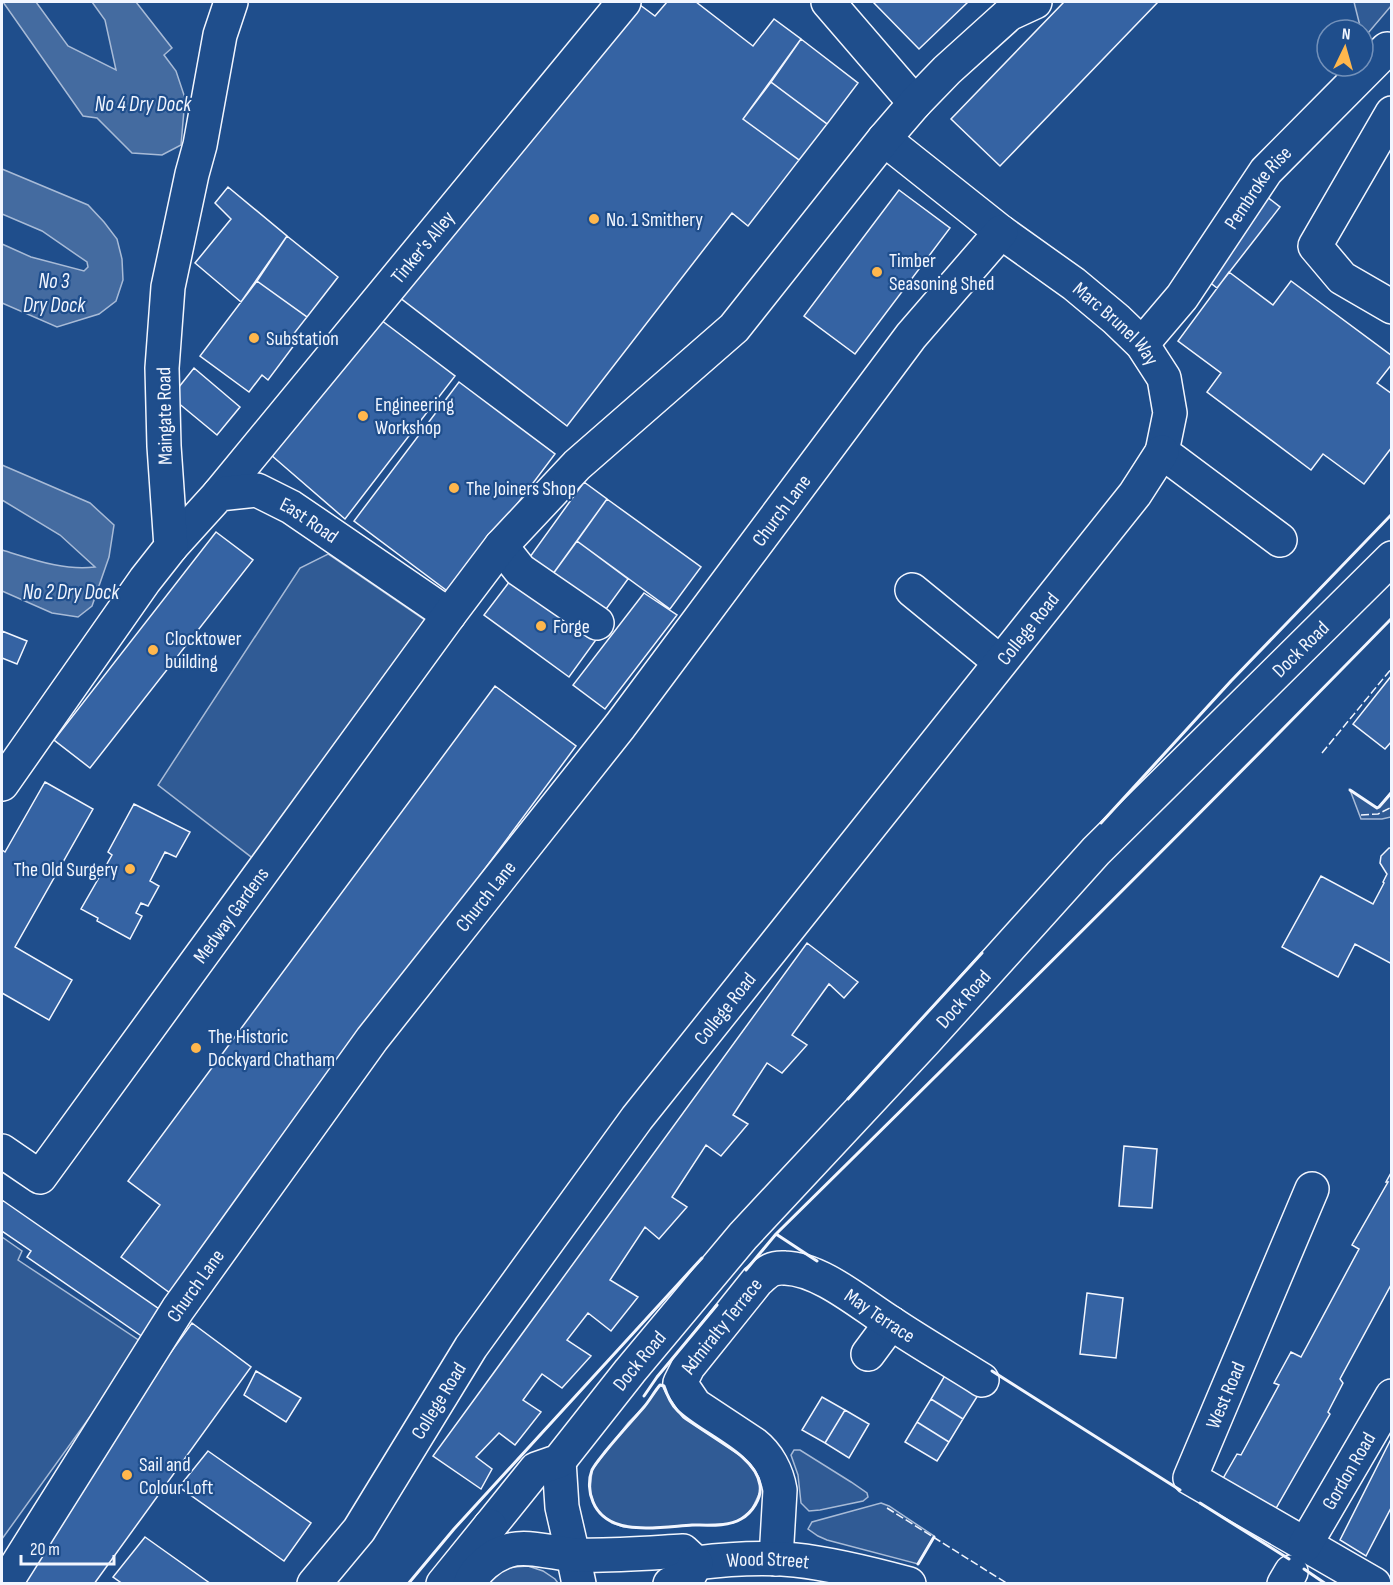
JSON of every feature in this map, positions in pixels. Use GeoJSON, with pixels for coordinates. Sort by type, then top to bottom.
{"type":"FeatureCollection","features":[{"type":"Feature","properties":{"kind":"street","name":"Maingate Road"},"geometry":{"type":"LineString","coordinates":[[171,547],[164,446],[162,368],[168,287],[200,145],[220,35],[231,2]]}},
{"type":"Feature","properties":{"kind":"street","name":"Tinker's Alley"},"geometry":{"type":"LineString","coordinates":[[219,494],[624,2]]}},
{"type":"Feature","properties":{"kind":"street"},"geometry":{"type":"LineString","coordinates":[[828,2],[915,103]]}},
{"type":"Feature","properties":{"kind":"street"},"geometry":{"type":"LineString","coordinates":[[449,615],[501,546],[577,465],[734,328],[915,103],[947,70],[1020,6]]}},
{"type":"Feature","properties":{"kind":"street","name":"Pembroke Rise"},"geometry":{"type":"LineString","coordinates":[[1142,344],[1182,297],[1266,171],[1387,49],[1392,52]]}},
{"type":"Feature","properties":{"kind":"street"},"geometry":{"type":"LineString","coordinates":[[1392,113],[1315,246],[1342,278],[1392,307]]}},
{"type":"Feature","properties":{"kind":"street","name":"Marc Brunel Way"},"geometry":{"type":"LineString","coordinates":[[884,140],[1001,232],[1074,284],[1142,344],[1164,378],[1170,413],[1162,452]]}},
{"type":"Feature","properties":{"kind":"street","name":"Church Lane"},"geometry":{"type":"LineString","coordinates":[[4,1584],[177,1309],[372,1039],[620,726],[911,336],[1001,232]]}},
{"type":"Feature","properties":{"kind":"street"},"geometry":{"type":"LineString","coordinates":[[1162,452],[1280,540]]}},
{"type":"Feature","properties":{"kind":"street","name":"College Road"},"geometry":{"type":"LineString","coordinates":[[314,1584],[359,1530],[471,1347],[637,1118],[1135,494],[1162,452]]}},
{"type":"Feature","properties":{"kind":"street","name":"East Road"},"geometry":{"type":"LineString","coordinates":[[219,494],[257,490],[291,507],[449,615]]}},
{"type":"Feature","properties":{"kind":"street"},"geometry":{"type":"LineString","coordinates":[[2,784],[145,580],[171,547],[219,494]]}},
{"type":"Feature","properties":{"kind":"street"},"geometry":{"type":"LineString","coordinates":[[501,546],[520,570],[597,623]]}},
{"type":"Feature","properties":{"kind":"street","name":"Dock Road"},"geometry":{"type":"LineString","coordinates":[[443,1584],[536,1469],[559,1461],[637,1362],[743,1236],[1096,851],[1392,558]]}},
{"type":"Feature","properties":{"kind":"street"},"geometry":{"type":"LineString","coordinates":[[912,590],[1000,662]]}},
{"type":"Feature","properties":{"kind":"street","name":"Medway Gardens"},"geometry":{"type":"LineString","coordinates":[[2,1151],[40,1178],[449,615]]}},
{"type":"Feature","properties":{"kind":"street","name":"West Road"},"geometry":{"type":"LineString","coordinates":[[1293,1567],[1190,1478],[1312,1189]]}},
{"type":"Feature","properties":{"kind":"street","name":"May Terrace"},"geometry":{"type":"LineString","coordinates":[[771,1269],[793,1268],[824,1279],[982,1380]]}},
{"type":"Feature","properties":{"kind":"street","name":"Admiralty Terrace"},"geometry":{"type":"LineString","coordinates":[[771,1269],[757,1281],[688,1366],[680,1383],[695,1405],[754,1444],[769,1460],[780,1490],[776,1559]]}},
{"type":"Feature","properties":{"kind":"street"},"geometry":{"type":"LineString","coordinates":[[868,1354],[891,1323]]}},
{"type":"Feature","properties":{"kind":"street","name":"Gordon Road"},"geometry":{"type":"LineString","coordinates":[[1293,1567],[1392,1396]]}},
{"type":"Feature","properties":{"kind":"street"},"geometry":{"type":"LineString","coordinates":[[559,1461],[562,1507],[576,1569]]}},
{"type":"Feature","properties":{"kind":"street"},"geometry":{"type":"LineString","coordinates":[[472,1579],[490,1526]]}},
{"type":"Feature","properties":{"kind":"street","name":"Wood Street"},"geometry":{"type":"LineString","coordinates":[[472,1579],[508,1550],[529,1549],[576,1569],[620,1556],[683,1551],[696,1563],[796,1560],[878,1575],[909,1584]]}},
{"type":"Feature","properties":{"kind":"street"},"geometry":{"type":"LineString","coordinates":[[670,1584],[689,1576],[696,1563]]}},
{"type":"Feature","properties":{"kind":"street"},"geometry":{"type":"LineString","coordinates":[[1293,1567],[1374,1584]]}},
{"type":"Feature","properties":{"kind":"shaded area"},"geometry":{"type":"Polygon","coordinates":[[[1354,2],[1391,2],[1391,6],[1375,25],[1375,18],[1358,18],[1354,2]]]}},
{"type":"Feature","properties":{"kind":"shaded area"},"geometry":{"type":"Polygon","coordinates":[[[328,554],[432,625],[259,863],[158,785],[300,568],[328,554]]]}},
{"type":"Feature","properties":{"kind":"shaded area"},"geometry":{"type":"Polygon","coordinates":[[[1350,790],[1377,808],[1391,792],[1391,817],[1361,819],[1350,790]]]}},
{"type":"Feature","properties":{"kind":"shaded area"},"geometry":{"type":"Polygon","coordinates":[[[2,1237],[22,1251],[18,1260],[143,1343],[2,1539],[2,1237]]]}},
{"type":"Feature","properties":{"kind":"shaded area"},"geometry":{"type":"Polygon","coordinates":[[[660,1385],[664,1386],[678,1412],[743,1457],[755,1472],[760,1484],[760,1492],[752,1509],[741,1519],[733,1523],[719,1524],[624,1527],[612,1523],[595,1506],[590,1492],[592,1470],[660,1385]]]}},
{"type":"Feature","properties":{"kind":"shaded area"},"geometry":{"type":"Polygon","coordinates":[[[794,1450],[800,1450],[851,1482],[867,1493],[868,1497],[863,1501],[809,1511],[801,1503],[798,1475],[791,1455],[794,1450]]]}},
{"type":"Feature","properties":{"kind":"shaded area"},"geometry":{"type":"Polygon","coordinates":[[[881,1503],[934,1536],[918,1564],[827,1540],[808,1529],[812,1522],[881,1503]]]}},
{"type":"Feature","properties":{"kind":"shaded area"},"geometry":{"type":"Polygon","coordinates":[[[528,1566],[543,1571],[558,1583],[487,1584],[499,1572],[514,1567],[528,1566]]]}},
{"type":"Feature","properties":{"kind":"water","name":"No 4 Dry Dock"},"geometry":{"type":"Polygon","coordinates":[[[3,2],[36,2],[68,46],[116,70],[105,20],[92,2],[136,2],[172,48],[164,55],[176,71],[185,98],[181,145],[162,155],[132,153],[97,118],[83,116],[3,2]]]}},
{"type":"Feature","properties":{"kind":"water","name":"No 3 Dry Dock"},"geometry":{"type":"Polygon","coordinates":[[[2,169],[88,205],[117,239],[122,259],[123,280],[116,301],[99,314],[57,327],[2,303],[2,244],[31,257],[84,271],[88,267],[87,262],[42,231],[2,214],[2,169]]]}},
{"type":"Feature","properties":{"kind":"water","name":"No 2 Dry Dock"},"geometry":{"type":"Polygon","coordinates":[[[2,465],[90,503],[114,525],[109,557],[92,606],[78,617],[52,613],[2,591],[2,550],[59,566],[95,567],[60,535],[2,500],[2,465]]]}},
{"type":"Feature","properties":{"kind":"building","name":"No. 1 Smithery"},"geometry":{"type":"Polygon","coordinates":[[[636,2],[655,16],[667,2],[696,2],[753,46],[774,19],[801,39],[743,119],[799,160],[748,226],[732,213],[567,426],[399,297],[636,2]]]}},
{"type":"Feature","properties":{"kind":"building"},"geometry":{"type":"Polygon","coordinates":[[[873,2],[968,2],[919,49],[873,2]]]}},
{"type":"Feature","properties":{"kind":"building"},"geometry":{"type":"Polygon","coordinates":[[[1064,2],[1158,2],[1000,166],[951,119],[1064,2]]]}},
{"type":"Feature","properties":{"kind":"building"},"geometry":{"type":"Polygon","coordinates":[[[801,39],[858,83],[827,124],[771,82],[801,39]]]}},
{"type":"Feature","properties":{"kind":"building"},"geometry":{"type":"Polygon","coordinates":[[[771,82],[827,124],[799,160],[743,119],[771,82]]]}},
{"type":"Feature","properties":{"kind":"building"},"geometry":{"type":"Polygon","coordinates":[[[228,187],[287,236],[241,302],[195,263],[231,219],[215,203],[228,187]]]}},
{"type":"Feature","properties":{"kind":"building","name":"Timber Seasoning Shed"},"geometry":{"type":"Polygon","coordinates":[[[899,190],[950,228],[855,354],[804,316],[899,190]]]}},
{"type":"Feature","properties":{"kind":"building"},"geometry":{"type":"Polygon","coordinates":[[[1266,196],[1280,207],[1217,288],[1203,277],[1266,196]]]}},
{"type":"Feature","properties":{"kind":"building"},"geometry":{"type":"Polygon","coordinates":[[[287,236],[338,277],[307,317],[257,281],[287,236]]]}},
{"type":"Feature","properties":{"kind":"building"},"geometry":{"type":"Polygon","coordinates":[[[1229,272],[1273,305],[1291,281],[1392,356],[1392,364],[1377,383],[1392,394],[1392,447],[1364,484],[1323,454],[1311,470],[1207,392],[1221,373],[1178,341],[1229,272]]]}},
{"type":"Feature","properties":{"kind":"building","name":"Substation"},"geometry":{"type":"Polygon","coordinates":[[[257,281],[307,317],[292,336],[298,340],[268,380],[262,375],[249,392],[200,356],[257,281]]]}},
{"type":"Feature","properties":{"kind":"building","name":"Engineering Workshop"},"geometry":{"type":"Polygon","coordinates":[[[377,317],[455,376],[345,519],[271,455],[377,317]]]}},
{"type":"Feature","properties":{"kind":"building"},"geometry":{"type":"Polygon","coordinates":[[[194,368],[240,407],[217,435],[171,397],[194,368]]]}},
{"type":"Feature","properties":{"kind":"building","name":"The Joiners Shop"},"geometry":{"type":"Polygon","coordinates":[[[459,382],[555,454],[450,593],[354,521],[459,382]]]}},
{"type":"Feature","properties":{"kind":"building"},"geometry":{"type":"Polygon","coordinates":[[[584,482],[607,499],[550,578],[527,561],[584,482]]]}},
{"type":"Feature","properties":{"kind":"building"},"geometry":{"type":"Polygon","coordinates":[[[607,499],[701,567],[670,609],[577,541],[607,499]]]}},
{"type":"Feature","properties":{"kind":"building","name":"Clocktower building"},"geometry":{"type":"Polygon","coordinates":[[[216,532],[253,560],[90,768],[54,740],[216,532]]]}},
{"type":"Feature","properties":{"kind":"building"},"geometry":{"type":"Polygon","coordinates":[[[577,541],[628,579],[601,616],[550,578],[577,541]]]}},
{"type":"Feature","properties":{"kind":"building","name":"Forge"},"geometry":{"type":"Polygon","coordinates":[[[513,577],[598,637],[569,677],[484,615],[513,577]]]}},
{"type":"Feature","properties":{"kind":"building"},"geometry":{"type":"Polygon","coordinates":[[[644,593],[677,615],[605,709],[573,685],[644,593]]]}},
{"type":"Feature","properties":{"kind":"building"},"geometry":{"type":"Polygon","coordinates":[[[2,631],[27,641],[17,664],[2,658],[2,631]]]}},
{"type":"Feature","properties":{"kind":"building"},"geometry":{"type":"Polygon","coordinates":[[[1392,675],[1392,741],[1385,749],[1353,724],[1392,675]]]}},
{"type":"Feature","properties":{"kind":"building"},"geometry":{"type":"Polygon","coordinates":[[[495,686],[576,746],[170,1293],[121,1257],[160,1205],[128,1181],[495,686]]]}},
{"type":"Feature","properties":{"kind":"building"},"geometry":{"type":"Polygon","coordinates":[[[45,782],[93,809],[15,947],[72,980],[49,1020],[2,993],[2,850],[5,852],[45,782]]]}},
{"type":"Feature","properties":{"kind":"building","name":"The Old Surgery"},"geometry":{"type":"Polygon","coordinates":[[[134,804],[190,832],[176,857],[165,852],[150,881],[159,886],[148,906],[141,903],[136,913],[142,916],[130,939],[97,921],[98,918],[81,909],[112,855],[108,852],[134,804]]]}},
{"type":"Feature","properties":{"kind":"building"},"geometry":{"type":"Polygon","coordinates":[[[1392,848],[1392,964],[1355,944],[1338,977],[1282,947],[1321,876],[1373,904],[1387,874],[1380,863],[1381,856],[1392,848]]]}},
{"type":"Feature","properties":{"kind":"building"},"geometry":{"type":"Polygon","coordinates":[[[807,943],[858,982],[844,998],[829,984],[792,1035],[807,1045],[782,1073],[767,1063],[733,1115],[748,1124],[721,1156],[706,1145],[672,1197],[687,1207],[659,1239],[645,1227],[610,1280],[638,1297],[611,1331],[588,1313],[567,1340],[591,1356],[562,1388],[542,1374],[523,1400],[541,1412],[515,1445],[499,1433],[476,1457],[492,1469],[481,1489],[433,1456],[807,943]]]}},
{"type":"Feature","properties":{"kind":"building"},"geometry":{"type":"Polygon","coordinates":[[[1124,1146],[1157,1149],[1152,1208],[1119,1206],[1124,1146]]]}},
{"type":"Feature","properties":{"kind":"building"},"geometry":{"type":"Polygon","coordinates":[[[1392,1171],[1392,1283],[1340,1379],[1343,1383],[1328,1412],[1330,1414],[1275,1510],[1221,1482],[1237,1454],[1241,1455],[1279,1385],[1274,1383],[1291,1352],[1301,1357],[1359,1249],[1352,1245],[1392,1171]]]}},
{"type":"Feature","properties":{"kind":"building"},"geometry":{"type":"Polygon","coordinates":[[[2,1200],[162,1311],[143,1337],[27,1257],[31,1251],[2,1231],[2,1200]]]}},
{"type":"Feature","properties":{"kind":"building"},"geometry":{"type":"Polygon","coordinates":[[[1087,1293],[1123,1298],[1116,1358],[1080,1354],[1087,1293]]]}},
{"type":"Feature","properties":{"kind":"building","name":"Sail and Colour Loft"},"geometry":{"type":"Polygon","coordinates":[[[192,1323],[251,1367],[94,1584],[3,1584],[192,1323]]]}},
{"type":"Feature","properties":{"kind":"building"},"geometry":{"type":"Polygon","coordinates":[[[256,1371],[301,1398],[286,1422],[244,1395],[256,1371]]]}},
{"type":"Feature","properties":{"kind":"building"},"geometry":{"type":"Polygon","coordinates":[[[947,1372],[980,1392],[963,1419],[931,1399],[947,1372]]]}},
{"type":"Feature","properties":{"kind":"building"},"geometry":{"type":"Polygon","coordinates":[[[822,1397],[845,1410],[825,1443],[802,1430],[822,1397]]]}},
{"type":"Feature","properties":{"kind":"building"},"geometry":{"type":"Polygon","coordinates":[[[931,1399],[963,1419],[949,1442],[917,1422],[931,1399]]]}},
{"type":"Feature","properties":{"kind":"building"},"geometry":{"type":"Polygon","coordinates":[[[845,1410],[869,1424],[849,1458],[825,1443],[845,1410]]]}},
{"type":"Feature","properties":{"kind":"building"},"geometry":{"type":"Polygon","coordinates":[[[917,1422],[949,1442],[937,1461],[905,1442],[917,1422]]]}},
{"type":"Feature","properties":{"kind":"building"},"geometry":{"type":"Polygon","coordinates":[[[1392,1437],[1392,1506],[1366,1556],[1340,1540],[1392,1437]]]}},
{"type":"Feature","properties":{"kind":"building"},"geometry":{"type":"Polygon","coordinates":[[[208,1451],[311,1523],[284,1561],[179,1487],[208,1451]]]}},
{"type":"Feature","properties":{"kind":"building"},"geometry":{"type":"Polygon","coordinates":[[[145,1537],[211,1584],[123,1584],[113,1577],[145,1537]]]}},
{"type":"Feature","properties":{"kind":"fence"},"geometry":{"type":"LineString","coordinates":[[1322,753],[1392,668]]}},
{"type":"Feature","properties":{"kind":"fence"},"geometry":{"type":"LineString","coordinates":[[1361,815],[1378,814],[1392,807]]}},
{"type":"Feature","properties":{"kind":"fence"},"geometry":{"type":"LineString","coordinates":[[887,1508],[1008,1584]]}},
{"type":"Feature","properties":{"kind":"wall"},"geometry":{"type":"LineString","coordinates":[[1101,823],[1231,681],[1392,514]]}},
{"type":"Feature","properties":{"kind":"wall"},"geometry":{"type":"LineString","coordinates":[[817,1261],[776,1234],[1086,927],[1392,618]]}},
{"type":"Feature","properties":{"kind":"wall"},"geometry":{"type":"LineString","coordinates":[[1350,790],[1377,808],[1392,792]]}},
{"type":"Feature","properties":{"kind":"wall"},"geometry":{"type":"LineString","coordinates":[[848,1099],[982,953]]}},
{"type":"Feature","properties":{"kind":"wall"},"geometry":{"type":"LineString","coordinates":[[746,1270],[776,1234]]}},
{"type":"Feature","properties":{"kind":"wall"},"geometry":{"type":"LineString","coordinates":[[408,1584],[454,1529],[702,1258]]}},
{"type":"Feature","properties":{"kind":"wall"},"geometry":{"type":"LineString","coordinates":[[644,1396],[717,1305]]}},
{"type":"Feature","properties":{"kind":"wall"},"geometry":{"type":"LineString","coordinates":[[992,1371],[1180,1490]]}},
{"type":"Feature","properties":{"kind":"wall"},"geometry":{"type":"LineString","coordinates":[[660,1385],[664,1386],[672,1405],[677,1410],[738,1453],[756,1473],[760,1485],[758,1500],[752,1509],[736,1522],[717,1525],[636,1528],[610,1521],[600,1513],[593,1502],[590,1491],[593,1468],[660,1385]]}},
{"type":"Feature","properties":{"kind":"wall"},"geometry":{"type":"LineString","coordinates":[[1200,1503],[1289,1559]]}},
{"type":"Feature","properties":{"kind":"wall"},"geometry":{"type":"LineString","coordinates":[[918,1564],[934,1537]]}},
{"type":"Feature","properties":{"kind":"wall"},"geometry":{"type":"LineString","coordinates":[[1304,1569],[1326,1584]]}},
{"type":"Feature","properties":{"kind":"place","name":"No. 1 Smithery"},"geometry":{"type":"Point","coordinates":[594,219]}},
{"type":"Feature","properties":{"kind":"place","name":"Timber Seasoning Shed"},"geometry":{"type":"Point","coordinates":[877,272]}},
{"type":"Feature","properties":{"kind":"place","name":"Substation"},"geometry":{"type":"Point","coordinates":[254,338]}},
{"type":"Feature","properties":{"kind":"place","name":"Engineering Workshop"},"geometry":{"type":"Point","coordinates":[363,416]}},
{"type":"Feature","properties":{"kind":"place","name":"The Joiners Shop"},"geometry":{"type":"Point","coordinates":[454,488]}},
{"type":"Feature","properties":{"kind":"place","name":"Forge"},"geometry":{"type":"Point","coordinates":[541,626]}},
{"type":"Feature","properties":{"kind":"place","name":"Clocktower building"},"geometry":{"type":"Point","coordinates":[153,650]}},
{"type":"Feature","properties":{"kind":"place","name":"The Old Surgery"},"geometry":{"type":"Point","coordinates":[130,869]}},
{"type":"Feature","properties":{"kind":"place","name":"The Historic Dockyard Chatham"},"geometry":{"type":"Point","coordinates":[196,1048]}},
{"type":"Feature","properties":{"kind":"place","name":"Sail and Colour Loft"},"geometry":{"type":"Point","coordinates":[127,1475]}}]}
